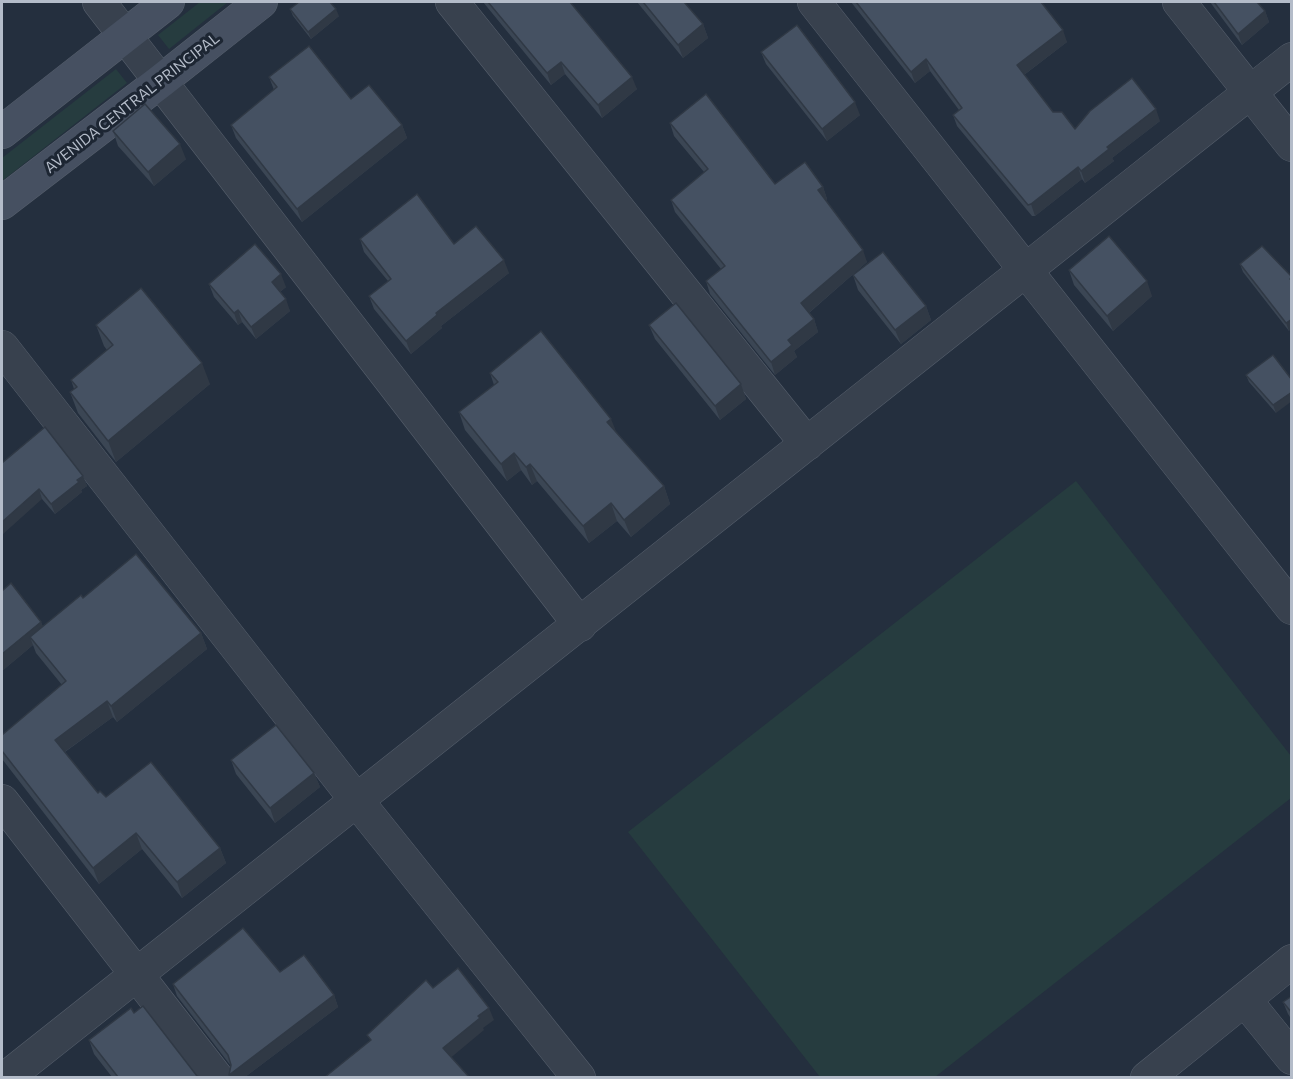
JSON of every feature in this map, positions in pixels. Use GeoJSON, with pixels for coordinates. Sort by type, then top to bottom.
{"type":"FeatureCollection","features":[{"type":"Feature","properties":{"kind":"street"},"geometry":{"type":"LineString","coordinates":[[99,2],[126,34],[580,625]]}},
{"type":"Feature","properties":{"kind":"street"},"geometry":{"type":"LineString","coordinates":[[2,132],[168,2]]}},
{"type":"Feature","properties":{"kind":"street","name":"AVENIDA CENTRAL PRINCIPAL"},"geometry":{"type":"LineString","coordinates":[[2,203],[261,2]]}},
{"type":"Feature","properties":{"kind":"street"},"geometry":{"type":"LineString","coordinates":[[452,2],[807,444]]}},
{"type":"Feature","properties":{"kind":"street"},"geometry":{"type":"LineString","coordinates":[[814,2],[1292,608]]}},
{"type":"Feature","properties":{"kind":"street"},"geometry":{"type":"LineString","coordinates":[[1179,2],[1292,145]]}},
{"type":"Feature","properties":{"kind":"street"},"geometry":{"type":"LineString","coordinates":[[6,1077],[580,625],[1292,59]]}},
{"type":"Feature","properties":{"kind":"street"},"geometry":{"type":"LineString","coordinates":[[2,347],[357,801],[579,1077]]}},
{"type":"Feature","properties":{"kind":"street"},"geometry":{"type":"LineString","coordinates":[[2,801],[217,1077]]}},
{"type":"Feature","properties":{"kind":"street"},"geometry":{"type":"LineString","coordinates":[[1147,1077],[1292,961]]}},
{"type":"Feature","properties":{"kind":"street"},"geometry":{"type":"LineString","coordinates":[[1245,1000],[1292,1058]]}},
{"type":"Feature","properties":{"kind":"green space"},"geometry":{"type":"Polygon","coordinates":[[[200,2],[228,2],[169,49],[158,35],[200,2]]]}},
{"type":"Feature","properties":{"kind":"green space"},"geometry":{"type":"Polygon","coordinates":[[[116,69],[127,83],[2,181],[2,158],[116,69]]]}},
{"type":"Feature","properties":{"kind":"green space"},"geometry":{"type":"Polygon","coordinates":[[[1076,481],[1291,756],[1291,798],[935,1077],[820,1077],[628,832],[1076,481]]]}},
{"type":"Feature","properties":{"kind":"building"},"geometry":{"type":"Polygon","coordinates":[[[299,2],[330,2],[336,9],[308,32],[290,9],[299,2]]]}},
{"type":"Feature","properties":{"kind":"building"},"geometry":{"type":"Polygon","coordinates":[[[488,2],[570,2],[632,77],[598,105],[561,62],[547,73],[488,2]]]}},
{"type":"Feature","properties":{"kind":"building"},"geometry":{"type":"Polygon","coordinates":[[[643,2],[684,2],[703,24],[678,45],[643,2]]]}},
{"type":"Feature","properties":{"kind":"building"},"geometry":{"type":"Polygon","coordinates":[[[856,2],[1041,2],[1063,30],[1017,65],[1053,112],[1062,112],[1075,129],[1090,111],[1132,78],[1156,109],[1107,147],[1109,149],[1081,171],[1078,167],[1028,205],[953,115],[962,108],[926,59],[911,72],[856,2]]]}},
{"type":"Feature","properties":{"kind":"building"},"geometry":{"type":"Polygon","coordinates":[[[1214,2],[1257,2],[1265,11],[1238,34],[1214,2]]]}},
{"type":"Feature","properties":{"kind":"building"},"geometry":{"type":"Polygon","coordinates":[[[797,25],[855,102],[822,129],[761,52],[797,25]]]}},
{"type":"Feature","properties":{"kind":"building"},"geometry":{"type":"Polygon","coordinates":[[[309,46],[351,99],[369,85],[402,125],[297,209],[231,125],[277,87],[269,77],[309,46]]]}},
{"type":"Feature","properties":{"kind":"building"},"geometry":{"type":"Polygon","coordinates":[[[706,94],[775,184],[805,162],[823,187],[818,190],[863,250],[801,303],[814,319],[788,340],[792,345],[771,362],[706,281],[725,266],[671,200],[708,169],[670,123],[706,94]]]}},
{"type":"Feature","properties":{"kind":"building"},"geometry":{"type":"Polygon","coordinates":[[[145,104],[180,144],[148,172],[113,131],[145,104]]]}},
{"type":"Feature","properties":{"kind":"building"},"geometry":{"type":"Polygon","coordinates":[[[417,194],[454,244],[476,226],[504,260],[436,313],[437,315],[406,341],[369,296],[391,279],[360,239],[417,194]]]}},
{"type":"Feature","properties":{"kind":"building"},"geometry":{"type":"Polygon","coordinates":[[[1109,236],[1147,281],[1107,316],[1069,270],[1109,236]]]}},
{"type":"Feature","properties":{"kind":"building"},"geometry":{"type":"Polygon","coordinates":[[[255,244],[281,274],[272,282],[286,299],[251,327],[238,310],[234,313],[209,284],[255,244]]]}},
{"type":"Feature","properties":{"kind":"building"},"geometry":{"type":"Polygon","coordinates":[[[1262,246],[1292,277],[1290,279],[1292,280],[1292,319],[1286,323],[1240,264],[1262,246]]]}},
{"type":"Feature","properties":{"kind":"building"},"geometry":{"type":"Polygon","coordinates":[[[883,252],[926,306],[895,330],[853,275],[883,252]]]}},
{"type":"Feature","properties":{"kind":"building"},"geometry":{"type":"Polygon","coordinates":[[[141,288],[202,363],[108,441],[70,392],[77,387],[71,380],[113,345],[96,325],[141,288]]]}},
{"type":"Feature","properties":{"kind":"building"},"geometry":{"type":"Polygon","coordinates":[[[676,303],[741,384],[715,406],[649,325],[676,303]]]}},
{"type":"Feature","properties":{"kind":"building"},"geometry":{"type":"Polygon","coordinates":[[[541,331],[611,419],[607,422],[664,486],[624,520],[611,503],[583,526],[530,464],[526,467],[514,453],[501,464],[459,412],[498,382],[490,373],[541,331]]]}},
{"type":"Feature","properties":{"kind":"building"},"geometry":{"type":"Polygon","coordinates":[[[1273,355],[1292,380],[1292,392],[1273,405],[1246,375],[1273,355]]]}},
{"type":"Feature","properties":{"kind":"building"},"geometry":{"type":"Polygon","coordinates":[[[45,427],[83,476],[77,480],[79,482],[51,504],[39,489],[2,522],[2,463],[45,427]]]}},
{"type":"Feature","properties":{"kind":"building"},"geometry":{"type":"Polygon","coordinates":[[[136,554],[201,633],[111,706],[107,701],[55,740],[98,793],[100,791],[106,797],[151,762],[220,848],[177,882],[136,833],[93,868],[2,751],[2,735],[66,681],[30,637],[81,595],[83,598],[136,554]]]}},
{"type":"Feature","properties":{"kind":"building"},"geometry":{"type":"Polygon","coordinates":[[[11,583],[41,622],[2,654],[2,591],[11,583]]]}},
{"type":"Feature","properties":{"kind":"building"},"geometry":{"type":"Polygon","coordinates":[[[276,725],[314,773],[270,808],[231,760],[276,725]]]}},
{"type":"Feature","properties":{"kind":"building"},"geometry":{"type":"Polygon","coordinates":[[[243,928],[280,972],[304,955],[334,995],[229,1075],[231,1065],[228,1055],[173,984],[243,928]]]}},
{"type":"Feature","properties":{"kind":"building"},"geometry":{"type":"Polygon","coordinates":[[[458,968],[489,1008],[443,1048],[469,1077],[325,1077],[371,1040],[367,1035],[426,980],[433,988],[458,968]]]}},
{"type":"Feature","properties":{"kind":"building"},"geometry":{"type":"Polygon","coordinates":[[[1292,996],[1292,1013],[1283,1002],[1292,996]]]}},
{"type":"Feature","properties":{"kind":"building"},"geometry":{"type":"Polygon","coordinates":[[[143,1006],[200,1077],[118,1077],[89,1040],[131,1008],[134,1013],[143,1006]]]}}]}
